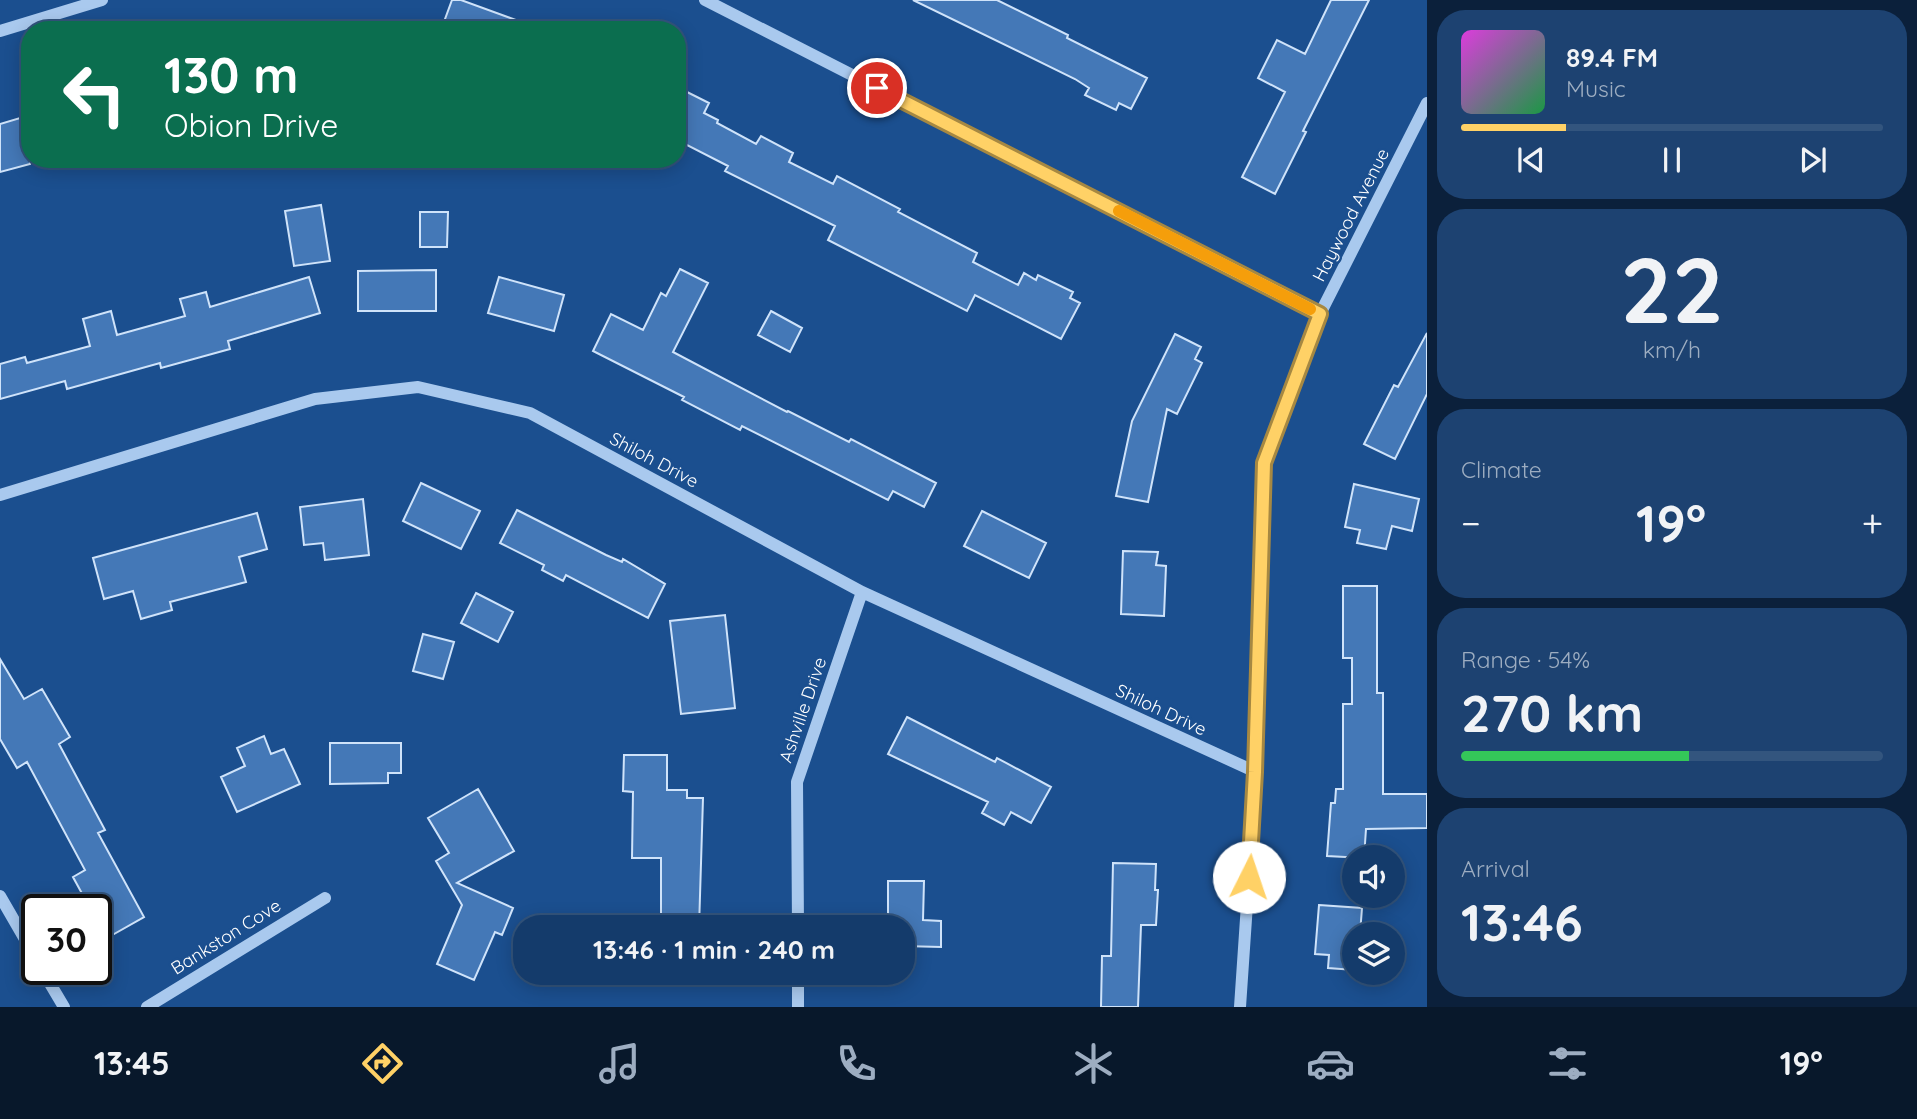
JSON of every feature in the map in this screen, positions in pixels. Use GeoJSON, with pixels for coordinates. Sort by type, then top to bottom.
{"type":"FeatureCollection","features":[{"type":"Feature","properties":{"kind":"street"},"geometry":{"type":"LineString","coordinates":[[33,21],[102,0]]}},
{"type":"Feature","properties":{"kind":"street"},"geometry":{"type":"LineString","coordinates":[[705,0],[1320,314]]}},
{"type":"Feature","properties":{"kind":"street"},"geometry":{"type":"LineString","coordinates":[[0,31],[21,25]]}},
{"type":"Feature","properties":{"kind":"street","name":"Haywood Avenue"},"geometry":{"type":"LineString","coordinates":[[1240,1007],[1255,772],[1264,463],[1320,314],[1427,103]]}},
{"type":"Feature","properties":{"kind":"street","name":"Shiloh Drive"},"geometry":{"type":"LineString","coordinates":[[0,495],[316,399],[418,387],[530,413],[862,592],[1255,772]]}},
{"type":"Feature","properties":{"kind":"street","name":"Ashville Drive"},"geometry":{"type":"LineString","coordinates":[[798,915],[797,782],[862,592]]}},
{"type":"Feature","properties":{"kind":"street"},"geometry":{"type":"LineString","coordinates":[[0,896],[21,932]]}},
{"type":"Feature","properties":{"kind":"street","name":"Bankston Cove"},"geometry":{"type":"LineString","coordinates":[[147,1007],[325,898]]}},
{"type":"Feature","properties":{"kind":"street"},"geometry":{"type":"LineString","coordinates":[[51,985],[64,1007]]}},
{"type":"Feature","properties":{"kind":"street"},"geometry":{"type":"LineString","coordinates":[[798,985],[798,1007]]}},
{"type":"Feature","properties":{"kind":"building"},"geometry":{"type":"Polygon","coordinates":[[[452,0],[461,0],[519,21],[444,21],[452,0]]]}},
{"type":"Feature","properties":{"kind":"building"},"geometry":{"type":"Polygon","coordinates":[[[913,0],[997,0],[1147,78],[1131,109],[1119,103],[1116,110],[1085,95],[1089,88],[1075,79],[913,0]]]}},
{"type":"Feature","properties":{"kind":"building"},"geometry":{"type":"Polygon","coordinates":[[[1331,0],[1369,0],[1303,131],[1306,132],[1275,194],[1242,177],[1285,92],[1258,78],[1277,40],[1305,54],[1331,0]]]}},
{"type":"Feature","properties":{"kind":"building"},"geometry":{"type":"Polygon","coordinates":[[[686,92],[709,103],[704,113],[718,120],[717,123],[756,144],[761,136],[793,153],[789,162],[833,184],[837,176],[900,209],[898,212],[977,253],[973,262],[1018,285],[1024,273],[1036,280],[1038,275],[1073,292],[1070,298],[1080,303],[1061,339],[975,295],[967,311],[828,240],[835,226],[725,171],[728,166],[686,145],[686,92]]]}},
{"type":"Feature","properties":{"kind":"building"},"geometry":{"type":"Polygon","coordinates":[[[21,118],[21,166],[0,172],[0,124],[21,118]]]}},
{"type":"Feature","properties":{"kind":"building"},"geometry":{"type":"Polygon","coordinates":[[[321,205],[330,261],[294,266],[285,211],[321,205]]]}},
{"type":"Feature","properties":{"kind":"building"},"geometry":{"type":"Polygon","coordinates":[[[420,212],[448,212],[447,247],[420,247],[420,212]]]}},
{"type":"Feature","properties":{"kind":"building"},"geometry":{"type":"Polygon","coordinates":[[[680,269],[708,283],[673,352],[787,412],[849,442],[851,439],[936,483],[924,507],[893,491],[888,500],[742,426],[740,430],[682,400],[684,397],[593,351],[611,314],[643,330],[661,293],[666,296],[680,269]]]}},
{"type":"Feature","properties":{"kind":"building"},"geometry":{"type":"Polygon","coordinates":[[[436,270],[436,311],[358,311],[358,271],[436,270]]]}},
{"type":"Feature","properties":{"kind":"building"},"geometry":{"type":"Polygon","coordinates":[[[309,277],[320,313],[228,341],[230,349],[161,368],[160,363],[67,389],[65,381],[0,399],[0,364],[25,357],[27,363],[90,346],[83,319],[111,311],[117,335],[185,316],[180,299],[206,292],[210,307],[309,277]]]}},
{"type":"Feature","properties":{"kind":"building"},"geometry":{"type":"Polygon","coordinates":[[[499,277],[564,295],[554,331],[488,313],[499,277]]]}},
{"type":"Feature","properties":{"kind":"building"},"geometry":{"type":"Polygon","coordinates":[[[771,311],[802,328],[790,352],[758,335],[771,311]]]}},
{"type":"Feature","properties":{"kind":"building"},"geometry":{"type":"Polygon","coordinates":[[[1427,333],[1427,394],[1395,459],[1364,444],[1394,385],[1398,387],[1427,333]]]}},
{"type":"Feature","properties":{"kind":"building"},"geometry":{"type":"Polygon","coordinates":[[[1175,334],[1201,347],[1195,359],[1202,363],[1177,414],[1167,409],[1148,502],[1116,496],[1132,421],[1175,334]]]}},
{"type":"Feature","properties":{"kind":"building"},"geometry":{"type":"Polygon","coordinates":[[[421,483],[480,511],[461,549],[403,521],[421,483]]]}},
{"type":"Feature","properties":{"kind":"building"},"geometry":{"type":"Polygon","coordinates":[[[1354,484],[1419,499],[1412,531],[1392,526],[1386,549],[1357,543],[1360,530],[1345,527],[1354,484]]]}},
{"type":"Feature","properties":{"kind":"building"},"geometry":{"type":"Polygon","coordinates":[[[363,499],[369,555],[325,560],[323,543],[304,545],[300,507],[363,499]]]}},
{"type":"Feature","properties":{"kind":"building"},"geometry":{"type":"Polygon","coordinates":[[[517,510],[606,555],[622,562],[623,559],[665,584],[648,618],[566,575],[563,581],[542,570],[544,565],[500,543],[517,510]]]}},
{"type":"Feature","properties":{"kind":"building"},"geometry":{"type":"Polygon","coordinates":[[[982,511],[1046,543],[1029,578],[964,546],[982,511]]]}},
{"type":"Feature","properties":{"kind":"building"},"geometry":{"type":"Polygon","coordinates":[[[257,513],[267,549],[239,557],[246,582],[170,602],[172,610],[141,619],[133,591],[104,599],[93,558],[257,513]]]}},
{"type":"Feature","properties":{"kind":"building"},"geometry":{"type":"Polygon","coordinates":[[[1123,551],[1158,552],[1156,565],[1166,566],[1164,616],[1121,614],[1123,551]]]}},
{"type":"Feature","properties":{"kind":"building"},"geometry":{"type":"Polygon","coordinates":[[[1343,586],[1377,586],[1377,693],[1383,693],[1383,794],[1427,794],[1427,828],[1366,829],[1365,845],[1342,845],[1342,857],[1327,856],[1331,803],[1335,803],[1336,789],[1343,789],[1343,704],[1352,704],[1352,658],[1343,658],[1343,586]]]}},
{"type":"Feature","properties":{"kind":"building"},"geometry":{"type":"Polygon","coordinates":[[[476,593],[513,612],[498,642],[461,623],[476,593]]]}},
{"type":"Feature","properties":{"kind":"building"},"geometry":{"type":"Polygon","coordinates":[[[725,615],[735,708],[681,714],[670,621],[725,615]]]}},
{"type":"Feature","properties":{"kind":"building"},"geometry":{"type":"Polygon","coordinates":[[[423,634],[454,642],[443,679],[413,671],[423,634]]]}},
{"type":"Feature","properties":{"kind":"building"},"geometry":{"type":"Polygon","coordinates":[[[0,659],[24,699],[42,689],[70,737],[59,744],[105,830],[98,833],[144,917],[112,935],[112,894],[82,894],[73,877],[85,870],[27,762],[17,768],[0,739],[0,659]]]}},
{"type":"Feature","properties":{"kind":"building"},"geometry":{"type":"Polygon","coordinates":[[[907,717],[995,762],[997,758],[1051,787],[1031,823],[1011,812],[1004,825],[982,813],[988,802],[888,754],[907,717]]]}},
{"type":"Feature","properties":{"kind":"building"},"geometry":{"type":"Polygon","coordinates":[[[264,736],[271,754],[284,749],[300,784],[237,812],[221,777],[245,766],[237,748],[264,736]]]}},
{"type":"Feature","properties":{"kind":"building"},"geometry":{"type":"Polygon","coordinates":[[[330,743],[401,743],[401,773],[388,773],[388,783],[330,784],[330,743]]]}},
{"type":"Feature","properties":{"kind":"building"},"geometry":{"type":"Polygon","coordinates":[[[624,755],[667,755],[667,790],[687,790],[687,798],[703,798],[699,915],[661,915],[661,858],[632,858],[633,792],[623,791],[624,755]]]}},
{"type":"Feature","properties":{"kind":"building"},"geometry":{"type":"Polygon","coordinates":[[[478,789],[514,851],[457,883],[513,908],[502,935],[495,932],[474,980],[437,964],[462,905],[436,861],[449,853],[428,818],[478,789]]]}},
{"type":"Feature","properties":{"kind":"building"},"geometry":{"type":"Polygon","coordinates":[[[1113,863],[1156,864],[1156,925],[1141,925],[1138,1007],[1101,1007],[1102,956],[1111,956],[1113,863]]]}},
{"type":"Feature","properties":{"kind":"building"},"geometry":{"type":"Polygon","coordinates":[[[888,881],[924,881],[923,920],[941,921],[941,947],[915,946],[915,915],[888,915],[888,881]]]}},
{"type":"Feature","properties":{"kind":"building"},"geometry":{"type":"Polygon","coordinates":[[[1319,905],[1362,908],[1361,922],[1342,922],[1342,969],[1328,968],[1329,955],[1315,954],[1319,905]]]}},
{"type":"Feature","properties":{"kind":"slow traffic"},"geometry":{"type":"LineString","coordinates":[[1119,211],[1310,309]]}},
{"type":"Feature","properties":{"kind":"route"},"geometry":{"type":"LineString","coordinates":[[877,88],[1320,314],[1264,463],[1255,772],[1249,877]]}}]}
